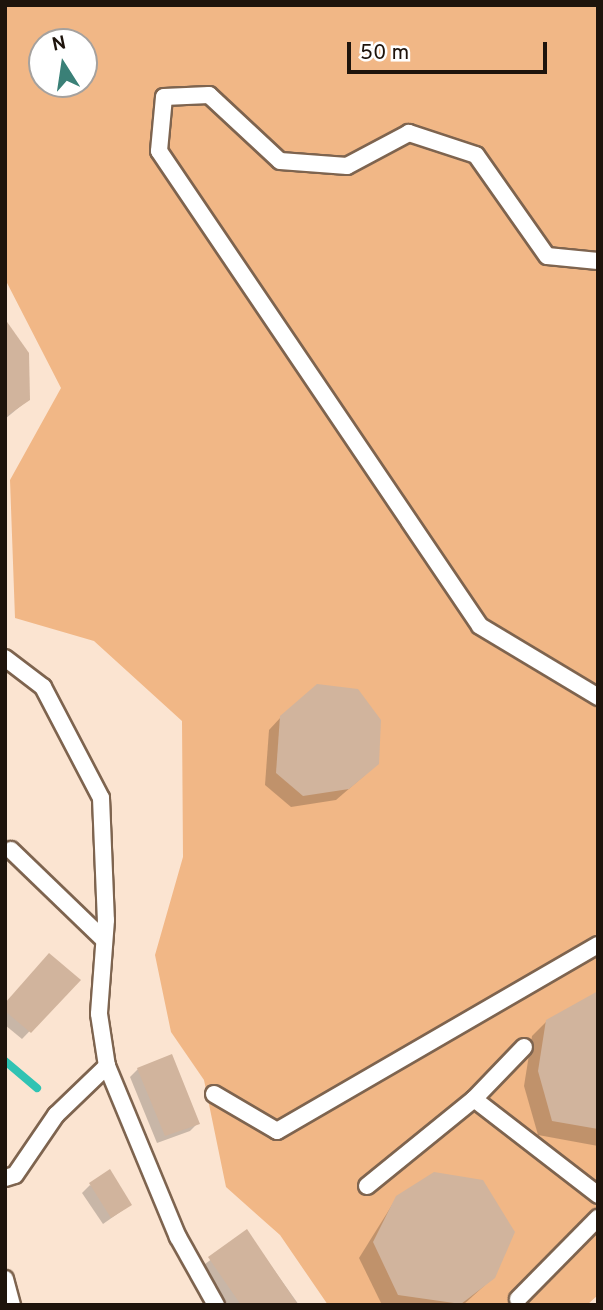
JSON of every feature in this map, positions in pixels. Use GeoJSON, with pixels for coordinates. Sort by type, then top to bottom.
{"type":"FeatureCollection","features":[{"type":"Feature","properties":{"kind":"lane"},"geometry":{"type":"LineString","coordinates":[[598,261],[547,256],[476,155],[409,133],[347,166],[281,161],[209,95],[164,97],[159,151],[480,626],[598,697]]}},
{"type":"Feature","properties":{"kind":"lane"},"geometry":{"type":"LineString","coordinates":[[5,658],[43,687],[101,798],[102,938],[99,1014],[107,1066],[178,1237],[215,1305]]}},
{"type":"Feature","properties":{"kind":"lane"},"geometry":{"type":"LineString","coordinates":[[11,850],[102,938]]}},
{"type":"Feature","properties":{"kind":"lane"},"geometry":{"type":"LineString","coordinates":[[214,1094],[277,1131],[598,945]]}},
{"type":"Feature","properties":{"kind":"lane"},"geometry":{"type":"LineString","coordinates":[[367,1185],[474,1099],[524,1047]]}},
{"type":"Feature","properties":{"kind":"lane"},"geometry":{"type":"LineString","coordinates":[[5,1178],[15,1175],[56,1115],[107,1066]]}},
{"type":"Feature","properties":{"kind":"lane"},"geometry":{"type":"LineString","coordinates":[[474,1099],[598,1195]]}},
{"type":"Feature","properties":{"kind":"lane"},"geometry":{"type":"LineString","coordinates":[[518,1299],[598,1218]]}},
{"type":"Feature","properties":{"kind":"lane"},"geometry":{"type":"LineString","coordinates":[[5,1279],[12,1305]]}},
{"type":"Feature","properties":{"kind":"shaded area"},"geometry":{"type":"Polygon","coordinates":[[[5,5],[598,5],[598,1295],[587,1305],[328,1305],[280,1235],[226,1187],[204,1080],[171,1032],[155,955],[183,857],[182,721],[94,641],[15,618],[10,480],[61,388],[5,279],[5,5]]]}},
{"type":"Feature","properties":{"kind":"building"},"geometry":{"type":"Polygon","coordinates":[[[5,319],[29,353],[30,400],[5,417],[5,319]]]}},
{"type":"Feature","properties":{"kind":"building"},"geometry":{"type":"Polygon","coordinates":[[[317,684],[358,689],[381,720],[379,764],[349,789],[303,796],[276,773],[280,716],[317,684]]]}},
{"type":"Feature","properties":{"kind":"building"},"geometry":{"type":"Polygon","coordinates":[[[49,953],[81,980],[31,1033],[5,1011],[5,1003],[49,953]]]}},
{"type":"Feature","properties":{"kind":"building"},"geometry":{"type":"Polygon","coordinates":[[[598,991],[598,1129],[552,1121],[538,1071],[546,1020],[598,991]]]}},
{"type":"Feature","properties":{"kind":"building"},"geometry":{"type":"Polygon","coordinates":[[[172,1054],[200,1124],[165,1136],[137,1068],[172,1054]]]}},
{"type":"Feature","properties":{"kind":"building"},"geometry":{"type":"Polygon","coordinates":[[[110,1169],[132,1205],[111,1218],[89,1183],[110,1169]]]}},
{"type":"Feature","properties":{"kind":"building"},"geometry":{"type":"Polygon","coordinates":[[[434,1172],[483,1180],[515,1232],[495,1278],[461,1304],[398,1295],[373,1242],[396,1196],[434,1172]]]}},
{"type":"Feature","properties":{"kind":"building"},"geometry":{"type":"Polygon","coordinates":[[[247,1229],[298,1305],[241,1305],[208,1257],[247,1229]]]}},
{"type":"Feature","properties":{"kind":"waterway"},"geometry":{"type":"LineString","coordinates":[[5,1061],[37,1088]]}}]}
